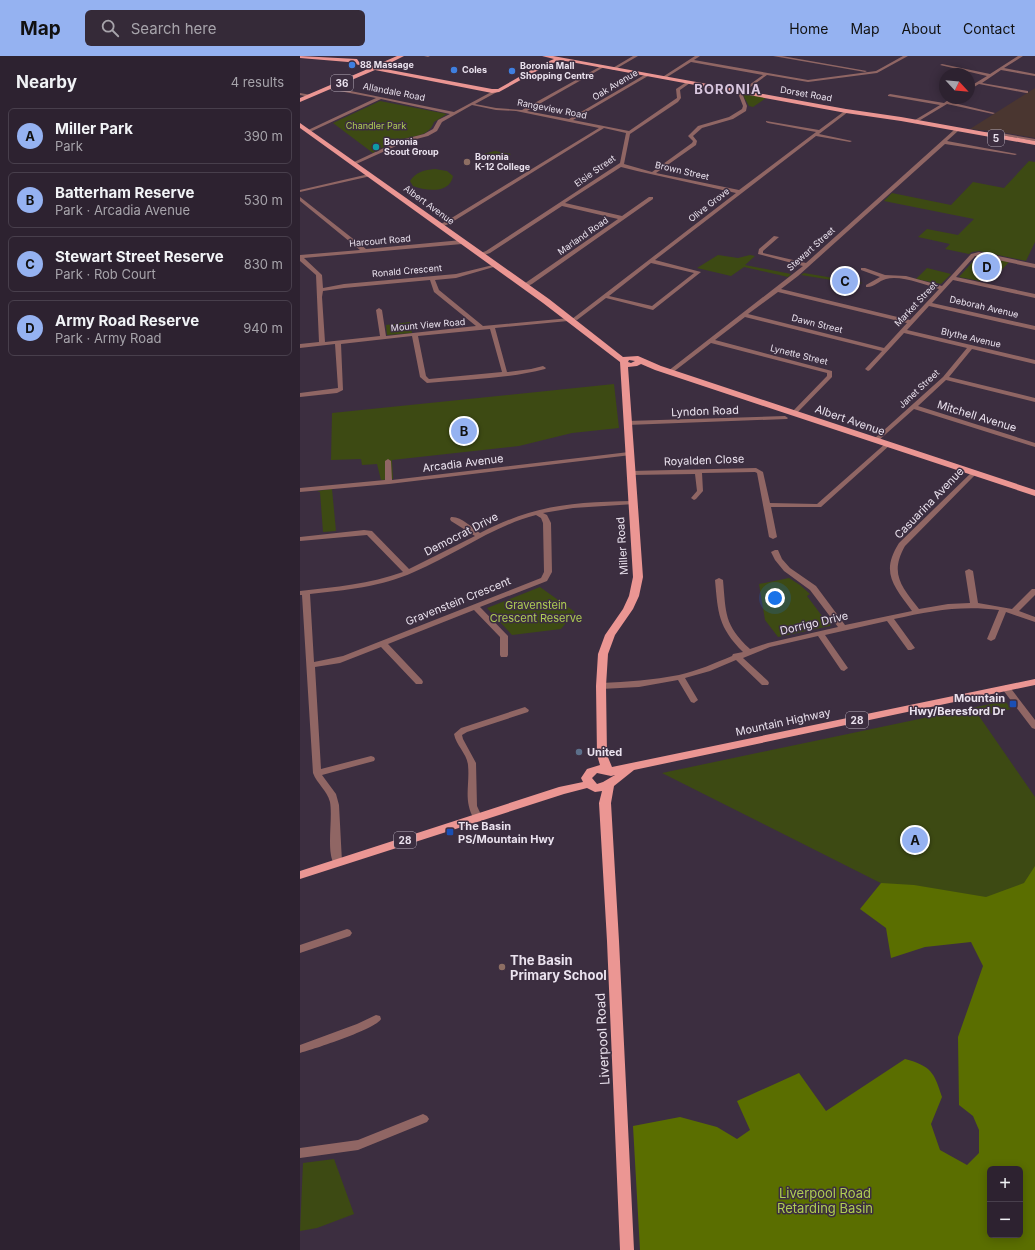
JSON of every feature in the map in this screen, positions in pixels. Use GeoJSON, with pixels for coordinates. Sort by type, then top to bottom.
{"type":"FeatureCollection","features":[{"type":"Feature","properties":{"kind":"main road"},"geometry":{"type":"LineString","coordinates":[[300,56],[360,61],[380,61],[390,58]]}},
{"type":"Feature","properties":{"kind":"main road","name":"36"},"geometry":{"type":"LineString","coordinates":[[309,96],[331,88],[390,58],[401,56]]}},
{"type":"Feature","properties":{"kind":"main road","name":"Dorset Road"},"geometry":{"type":"LineString","coordinates":[[544,56],[1035,143]]}},
{"type":"Feature","properties":{"kind":"main road"},"geometry":{"type":"LineString","coordinates":[[350,60],[372,67],[492,92],[542,66],[569,56]]}},
{"type":"Feature","properties":{"kind":"main road"},"geometry":{"type":"LineString","coordinates":[[360,61],[372,67]]}},
{"type":"Feature","properties":{"kind":"main road","name":"36"},"geometry":{"type":"LineString","coordinates":[[300,100],[372,67],[380,61]]}},
{"type":"Feature","properties":{"kind":"main road","name":"Albert Avenue"},"geometry":{"type":"LineString","coordinates":[[300,125],[630,362],[658,368],[1035,493]]}},
{"type":"Feature","properties":{"kind":"main road","name":"Dorset Road"},"geometry":{"type":"LineString","coordinates":[[957,130],[1035,143]]}},
{"type":"Feature","properties":{"kind":"main road","name":"Miller Road"},"geometry":{"type":"LineString","coordinates":[[610,777],[602,757],[601,686],[603,654],[610,635],[634,596],[638,577],[624,373],[630,362]]}},
{"type":"Feature","properties":{"kind":"main road","name":"Mountain Highway"},"geometry":{"type":"LineString","coordinates":[[610,777],[630,767],[1035,682]]}},
{"type":"Feature","properties":{"kind":"main road"},"geometry":{"type":"LineString","coordinates":[[602,757],[595,769],[591,771],[590,783],[605,803]]}},
{"type":"Feature","properties":{"kind":"main road"},"geometry":{"type":"LineString","coordinates":[[595,769],[610,777]]}},
{"type":"Feature","properties":{"kind":"main road","name":"28"},"geometry":{"type":"LineString","coordinates":[[300,874],[563,790],[590,783],[599,787],[610,777]]}},
{"type":"Feature","properties":{"kind":"main road","name":"Liverpool Road"},"geometry":{"type":"LineString","coordinates":[[610,777],[605,803],[627,1250]]}},
{"type":"Feature","properties":{"kind":"street"},"geometry":{"type":"LineString","coordinates":[[613,69],[636,56]]}},
{"type":"Feature","properties":{"kind":"street"},"geometry":{"type":"LineString","coordinates":[[663,78],[698,56]]}},
{"type":"Feature","properties":{"kind":"street"},"geometry":{"type":"LineString","coordinates":[[775,56],[873,73]]}},
{"type":"Feature","properties":{"kind":"street"},"geometry":{"type":"LineString","coordinates":[[690,61],[808,82],[877,72],[906,56]]}},
{"type":"Feature","properties":{"kind":"street"},"geometry":{"type":"LineString","coordinates":[[975,85],[1021,56]]}},
{"type":"Feature","properties":{"kind":"street"},"geometry":{"type":"LineString","coordinates":[[942,65],[991,75]]}},
{"type":"Feature","properties":{"kind":"street"},"geometry":{"type":"LineString","coordinates":[[523,111],[602,66]]}},
{"type":"Feature","properties":{"kind":"street"},"geometry":{"type":"LineString","coordinates":[[1001,69],[1035,75]]}},
{"type":"Feature","properties":{"kind":"street"},"geometry":{"type":"LineString","coordinates":[[654,172],[694,144],[695,141],[690,136],[697,128],[731,118],[744,110],[745,106],[739,95],[766,74]]}},
{"type":"Feature","properties":{"kind":"street","name":"Oak Avenue"},"geometry":{"type":"LineString","coordinates":[[570,120],[647,75]]}},
{"type":"Feature","properties":{"kind":"street"},"geometry":{"type":"LineString","coordinates":[[630,132],[676,101],[679,98],[678,90],[689,82]]}},
{"type":"Feature","properties":{"kind":"street"},"geometry":{"type":"LineString","coordinates":[[978,83],[1026,92]]}},
{"type":"Feature","properties":{"kind":"street","name":"Allandale Road"},"geometry":{"type":"LineString","coordinates":[[331,88],[454,113]]}},
{"type":"Feature","properties":{"kind":"street"},"geometry":{"type":"LineString","coordinates":[[354,164],[403,141],[421,137],[432,132],[438,122],[492,92]]}},
{"type":"Feature","properties":{"kind":"street"},"geometry":{"type":"LineString","coordinates":[[300,94],[309,96]]}},
{"type":"Feature","properties":{"kind":"street"},"geometry":{"type":"LineString","coordinates":[[890,95],[939,103]]}},
{"type":"Feature","properties":{"kind":"street"},"geometry":{"type":"LineString","coordinates":[[308,131],[380,98]]}},
{"type":"Feature","properties":{"kind":"street","name":"Rangeview Road"},"geometry":{"type":"LineString","coordinates":[[470,104],[523,111],[630,132]]}},
{"type":"Feature","properties":{"kind":"street"},"geometry":{"type":"LineString","coordinates":[[916,122],[945,104],[993,113]]}},
{"type":"Feature","properties":{"kind":"street","name":"Olive Grove"},"geometry":{"type":"LineString","coordinates":[[571,319],[583,313],[817,133],[849,111]]}},
{"type":"Feature","properties":{"kind":"street"},"geometry":{"type":"LineString","coordinates":[[768,122],[850,141]]}},
{"type":"Feature","properties":{"kind":"street"},"geometry":{"type":"LineString","coordinates":[[440,225],[447,223],[604,127]]}},
{"type":"Feature","properties":{"kind":"street","name":"Stewart Street"},"geometry":{"type":"LineString","coordinates":[[670,372],[777,290],[807,265],[957,130]]}},
{"type":"Feature","properties":{"kind":"street","name":"Elsie Street"},"geometry":{"type":"LineString","coordinates":[[481,254],[488,252],[621,165],[623,162],[627,137],[630,132]]}},
{"type":"Feature","properties":{"kind":"street"},"geometry":{"type":"LineString","coordinates":[[944,142],[1015,154]]}},
{"type":"Feature","properties":{"kind":"street","name":"Brown Street"},"geometry":{"type":"LineString","coordinates":[[621,165],[637,170],[654,172],[740,192]]}},
{"type":"Feature","properties":{"kind":"street"},"geometry":{"type":"LineString","coordinates":[[300,191],[369,174]]}},
{"type":"Feature","properties":{"kind":"street"},"geometry":{"type":"LineString","coordinates":[[300,198],[365,251]]}},
{"type":"Feature","properties":{"kind":"street","name":"Marland Road"},"geometry":{"type":"LineString","coordinates":[[524,286],[651,198]]}},
{"type":"Feature","properties":{"kind":"street"},"geometry":{"type":"LineString","coordinates":[[561,204],[622,218]]}},
{"type":"Feature","properties":{"kind":"street"},"geometry":{"type":"LineString","coordinates":[[776,237],[761,250],[761,254],[807,265]]}},
{"type":"Feature","properties":{"kind":"street","name":"Harcourt Road"},"geometry":{"type":"LineString","coordinates":[[300,258],[462,242]]}},
{"type":"Feature","properties":{"kind":"street","name":"Market Street"},"geometry":{"type":"LineString","coordinates":[[868,369],[973,255],[979,254],[1035,266]]}},
{"type":"Feature","properties":{"kind":"street"},"geometry":{"type":"LineString","coordinates":[[300,258],[319,275],[322,344]]}},
{"type":"Feature","properties":{"kind":"street"},"geometry":{"type":"LineString","coordinates":[[604,296],[653,308],[698,272],[650,261]]}},
{"type":"Feature","properties":{"kind":"street","name":"Ronald Crescent"},"geometry":{"type":"LineString","coordinates":[[320,290],[344,286],[456,276],[495,265]]}},
{"type":"Feature","properties":{"kind":"street"},"geometry":{"type":"LineString","coordinates":[[863,269],[884,277],[896,278],[943,288]]}},
{"type":"Feature","properties":{"kind":"street"},"geometry":{"type":"LineString","coordinates":[[868,286],[884,277]]}},
{"type":"Feature","properties":{"kind":"street"},"geometry":{"type":"LineString","coordinates":[[432,278],[436,291],[482,328]]}},
{"type":"Feature","properties":{"kind":"street"},"geometry":{"type":"LineString","coordinates":[[953,278],[1035,296]]}},
{"type":"Feature","properties":{"kind":"street"},"geometry":{"type":"LineString","coordinates":[[777,290],[912,322]]}},
{"type":"Feature","properties":{"kind":"street","name":"Deborah Avenue"},"geometry":{"type":"LineString","coordinates":[[929,304],[1035,328]]}},
{"type":"Feature","properties":{"kind":"street"},"geometry":{"type":"LineString","coordinates":[[379,310],[383,338]]}},
{"type":"Feature","properties":{"kind":"street","name":"Dawn Street"},"geometry":{"type":"LineString","coordinates":[[744,315],[886,350]]}},
{"type":"Feature","properties":{"kind":"street","name":"Mount View Road"},"geometry":{"type":"LineString","coordinates":[[300,346],[571,319]]}},
{"type":"Feature","properties":{"kind":"street"},"geometry":{"type":"LineString","coordinates":[[492,327],[505,374]]}},
{"type":"Feature","properties":{"kind":"street","name":"Blythe Avenue"},"geometry":{"type":"LineString","coordinates":[[903,331],[1035,362]]}},
{"type":"Feature","properties":{"kind":"street"},"geometry":{"type":"LineString","coordinates":[[415,335],[423,377],[427,381],[505,374],[543,368]]}},
{"type":"Feature","properties":{"kind":"street","name":"Lynette Street"},"geometry":{"type":"LineString","coordinates":[[710,341],[830,372],[830,376],[794,413]]}},
{"type":"Feature","properties":{"kind":"street"},"geometry":{"type":"LineString","coordinates":[[300,395],[337,391],[341,389],[338,342]]}},
{"type":"Feature","properties":{"kind":"street","name":"Janet Street"},"geometry":{"type":"LineString","coordinates":[[876,440],[946,378],[971,347]]}},
{"type":"Feature","properties":{"kind":"street"},"geometry":{"type":"LineString","coordinates":[[946,378],[1035,400]]}},
{"type":"Feature","properties":{"kind":"street","name":"Mitchell Avenue"},"geometry":{"type":"LineString","coordinates":[[914,407],[1035,445]]}},
{"type":"Feature","properties":{"kind":"street","name":"Lyndon Road"},"geometry":{"type":"LineString","coordinates":[[627,423],[785,418]]}},
{"type":"Feature","properties":{"kind":"street"},"geometry":{"type":"LineString","coordinates":[[767,505],[819,506],[888,444]]}},
{"type":"Feature","properties":{"kind":"street","name":"Arcadia Avenue"},"geometry":{"type":"LineString","coordinates":[[300,490],[390,482],[629,454]]}},
{"type":"Feature","properties":{"kind":"street"},"geometry":{"type":"LineString","coordinates":[[388,461],[390,482]]}},
{"type":"Feature","properties":{"kind":"street","name":"Royalden Close"},"geometry":{"type":"LineString","coordinates":[[631,473],[756,470],[760,472],[773,537]]}},
{"type":"Feature","properties":{"kind":"street"},"geometry":{"type":"LineString","coordinates":[[694,498],[700,490],[698,471]]}},
{"type":"Feature","properties":{"kind":"street","name":"Casuarina Avenue"},"geometry":{"type":"LineString","coordinates":[[918,612],[896,583],[894,575],[894,559],[902,545],[974,473]]}},
{"type":"Feature","properties":{"kind":"street","name":"Democrat Drive"},"geometry":{"type":"LineString","coordinates":[[303,593],[367,584],[408,572],[479,536],[516,519],[537,512],[570,506],[632,503]]}},
{"type":"Feature","properties":{"kind":"street","name":"Gravenstein Crescent"},"geometry":{"type":"LineString","coordinates":[[311,665],[337,661],[475,607],[546,577],[547,523],[544,517],[537,512]]}},
{"type":"Feature","properties":{"kind":"street"},"geometry":{"type":"LineString","coordinates":[[454,519],[479,536]]}},
{"type":"Feature","properties":{"kind":"street"},"geometry":{"type":"LineString","coordinates":[[300,539],[364,532],[369,534],[408,572]]}},
{"type":"Feature","properties":{"kind":"street"},"geometry":{"type":"LineString","coordinates":[[775,552],[778,562],[785,570],[808,583],[843,628]]}},
{"type":"Feature","properties":{"kind":"street"},"geometry":{"type":"LineString","coordinates":[[969,571],[974,605]]}},
{"type":"Feature","properties":{"kind":"street"},"geometry":{"type":"LineString","coordinates":[[719,580],[723,616],[726,627],[735,640],[748,652]]}},
{"type":"Feature","properties":{"kind":"street"},"geometry":{"type":"LineString","coordinates":[[1013,612],[1035,591]]}},
{"type":"Feature","properties":{"kind":"street"},"geometry":{"type":"LineString","coordinates":[[303,593],[311,665],[317,774],[318,778],[331,793],[333,798],[335,810],[335,850],[337,862]]}},
{"type":"Feature","properties":{"kind":"street","name":"Dorrigo Drive"},"geometry":{"type":"LineString","coordinates":[[601,686],[639,684],[680,677],[707,669],[736,656],[768,645],[888,618],[956,605],[974,605],[1003,609],[1035,620]]}},
{"type":"Feature","properties":{"kind":"street"},"geometry":{"type":"LineString","coordinates":[[475,607],[504,636],[504,655]]}},
{"type":"Feature","properties":{"kind":"street"},"geometry":{"type":"LineString","coordinates":[[992,639],[1003,609]]}},
{"type":"Feature","properties":{"kind":"street"},"geometry":{"type":"LineString","coordinates":[[888,618],[911,648]]}},
{"type":"Feature","properties":{"kind":"street"},"geometry":{"type":"LineString","coordinates":[[820,634],[844,668]]}},
{"type":"Feature","properties":{"kind":"street"},"geometry":{"type":"LineString","coordinates":[[382,644],[419,682]]}},
{"type":"Feature","properties":{"kind":"street"},"geometry":{"type":"LineString","coordinates":[[736,656],[765,683]]}},
{"type":"Feature","properties":{"kind":"street"},"geometry":{"type":"LineString","coordinates":[[680,677],[694,700]]}},
{"type":"Feature","properties":{"kind":"street"},"geometry":{"type":"LineString","coordinates":[[1006,688],[1035,726]]}},
{"type":"Feature","properties":{"kind":"street"},"geometry":{"type":"LineString","coordinates":[[477,817],[472,806],[472,763],[459,739],[458,734],[464,730],[525,710]]}},
{"type":"Feature","properties":{"kind":"street"},"geometry":{"type":"LineString","coordinates":[[317,774],[371,759]]}},
{"type":"Feature","properties":{"kind":"street"},"geometry":{"type":"LineString","coordinates":[[300,949],[347,933]]}},
{"type":"Feature","properties":{"kind":"street"},"geometry":{"type":"LineString","coordinates":[[300,1049],[360,1027],[376,1019]]}},
{"type":"Feature","properties":{"kind":"street"},"geometry":{"type":"LineString","coordinates":[[300,1153],[358,1145],[423,1119]]}},
{"type":"Feature","properties":{"kind":"shaded area"},"geometry":{"type":"Polygon","coordinates":[[[1035,88],[1035,138],[970,129],[1035,88]]]}},
{"type":"Feature","properties":{"kind":"green space"},"geometry":{"type":"Polygon","coordinates":[[[745,94],[766,98],[753,107],[749,106],[743,95],[745,94]]]}},
{"type":"Feature","properties":{"kind":"green space","name":"Chandler Park"},"geometry":{"type":"Polygon","coordinates":[[[380,101],[447,114],[434,122],[428,131],[423,134],[401,139],[373,153],[333,123],[380,101]]]}},
{"type":"Feature","properties":{"kind":"green space"},"geometry":{"type":"Polygon","coordinates":[[[495,151],[511,154],[499,161],[485,158],[483,154],[495,151]]]}},
{"type":"Feature","properties":{"kind":"green space"},"geometry":{"type":"Polygon","coordinates":[[[1029,161],[1035,162],[1035,242],[1026,261],[979,251],[969,254],[945,249],[950,244],[918,237],[927,229],[958,235],[974,219],[884,201],[892,193],[951,205],[973,182],[1004,188],[1029,161]]]}},
{"type":"Feature","properties":{"kind":"green space"},"geometry":{"type":"Polygon","coordinates":[[[435,169],[447,171],[453,176],[451,182],[447,186],[437,190],[431,190],[413,186],[410,181],[415,175],[424,171],[435,169]]]}},
{"type":"Feature","properties":{"kind":"green space"},"geometry":{"type":"Polygon","coordinates":[[[718,255],[738,258],[750,255],[755,256],[745,265],[791,274],[788,277],[744,267],[731,276],[697,268],[718,255]]]}},
{"type":"Feature","properties":{"kind":"green space"},"geometry":{"type":"Polygon","coordinates":[[[980,256],[1009,262],[999,273],[989,271],[980,281],[959,277],[977,257],[980,256]]]}},
{"type":"Feature","properties":{"kind":"green space"},"geometry":{"type":"Polygon","coordinates":[[[927,268],[951,274],[941,284],[916,279],[927,268]]]}},
{"type":"Feature","properties":{"kind":"green space"},"geometry":{"type":"Polygon","coordinates":[[[804,273],[863,283],[856,284],[801,275],[804,273]]]}},
{"type":"Feature","properties":{"kind":"green space"},"geometry":{"type":"Polygon","coordinates":[[[410,322],[412,333],[387,335],[386,325],[410,322]]]}},
{"type":"Feature","properties":{"kind":"green space"},"geometry":{"type":"Polygon","coordinates":[[[614,384],[619,428],[572,433],[519,446],[392,460],[393,479],[381,480],[377,464],[362,465],[361,459],[331,460],[332,413],[614,384]]]}},
{"type":"Feature","properties":{"kind":"green space"},"geometry":{"type":"Polygon","coordinates":[[[332,489],[336,531],[323,532],[320,492],[317,491],[332,489]]]}},
{"type":"Feature","properties":{"kind":"green space"},"geometry":{"type":"Polygon","coordinates":[[[789,578],[810,594],[807,596],[825,620],[831,620],[832,623],[830,626],[778,637],[765,620],[759,584],[789,578]]]}},
{"type":"Feature","properties":{"kind":"green space","name":"Gravenstein Crescent Reserve"},"geometry":{"type":"Polygon","coordinates":[[[540,587],[575,612],[561,629],[512,635],[487,608],[540,587]]]}},
{"type":"Feature","properties":{"kind":"green space"},"geometry":{"type":"Polygon","coordinates":[[[1005,701],[1011,709],[979,716],[1035,797],[1035,907],[964,925],[662,773],[1005,701]]]}},
{"type":"Feature","properties":{"kind":"green space","name":"Liverpool Road Retarding Basin"},"geometry":{"type":"Polygon","coordinates":[[[1035,866],[1035,1250],[640,1250],[633,1126],[680,1117],[717,1127],[737,1139],[750,1130],[737,1101],[799,1073],[826,1111],[905,1059],[921,1064],[934,1076],[942,1097],[931,1124],[940,1150],[967,1165],[979,1153],[979,1130],[973,1116],[959,1105],[958,1037],[983,966],[971,942],[925,947],[891,958],[886,928],[860,909],[881,883],[914,885],[986,897],[1024,883],[1035,866]]]}},
{"type":"Feature","properties":{"kind":"green space"},"geometry":{"type":"Polygon","coordinates":[[[334,1159],[354,1214],[317,1228],[300,1231],[303,1163],[334,1159]]]}},
{"type":"Feature","properties":{"kind":"place","name":"88 Massage"},"geometry":{"type":"Point","coordinates":[352,65]}},
{"type":"Feature","properties":{"kind":"place","name":"Coles"},"geometry":{"type":"Point","coordinates":[454,70]}},
{"type":"Feature","properties":{"kind":"place","name":"Boronia Mall Shopping Centre"},"geometry":{"type":"Point","coordinates":[512,71]}},
{"type":"Feature","properties":{"kind":"place","name":"Boronia Scout Group"},"geometry":{"type":"Point","coordinates":[376,147]}},
{"type":"Feature","properties":{"kind":"place","name":"Boronia K-12 College"},"geometry":{"type":"Point","coordinates":[467,162]}},
{"type":"Feature","properties":{"kind":"place","name":"Army Road Reserve"},"geometry":{"type":"Point","coordinates":[987,267]}},
{"type":"Feature","properties":{"kind":"place","name":"Stewart Street Reserve"},"geometry":{"type":"Point","coordinates":[845,281]}},
{"type":"Feature","properties":{"kind":"place","name":"Batterham Reserve"},"geometry":{"type":"Point","coordinates":[464,431]}},
{"type":"Feature","properties":{"kind":"place","name":"Mountain Hwy/Beresford Dr"},"geometry":{"type":"Point","coordinates":[1013,704]}},
{"type":"Feature","properties":{"kind":"place","name":"United"},"geometry":{"type":"Point","coordinates":[579,752]}},
{"type":"Feature","properties":{"kind":"place","name":"The Basin PS/Mountain Hwy"},"geometry":{"type":"Point","coordinates":[450,832]}},
{"type":"Feature","properties":{"kind":"place","name":"Miller Park"},"geometry":{"type":"Point","coordinates":[915,840]}},
{"type":"Feature","properties":{"kind":"place","name":"The Basin Primary School"},"geometry":{"type":"Point","coordinates":[502,967]}},
{"type":"Feature","properties":{"kind":"district","name":"BORONIA"},"geometry":{"type":"Point","coordinates":[728,89]}}]}
